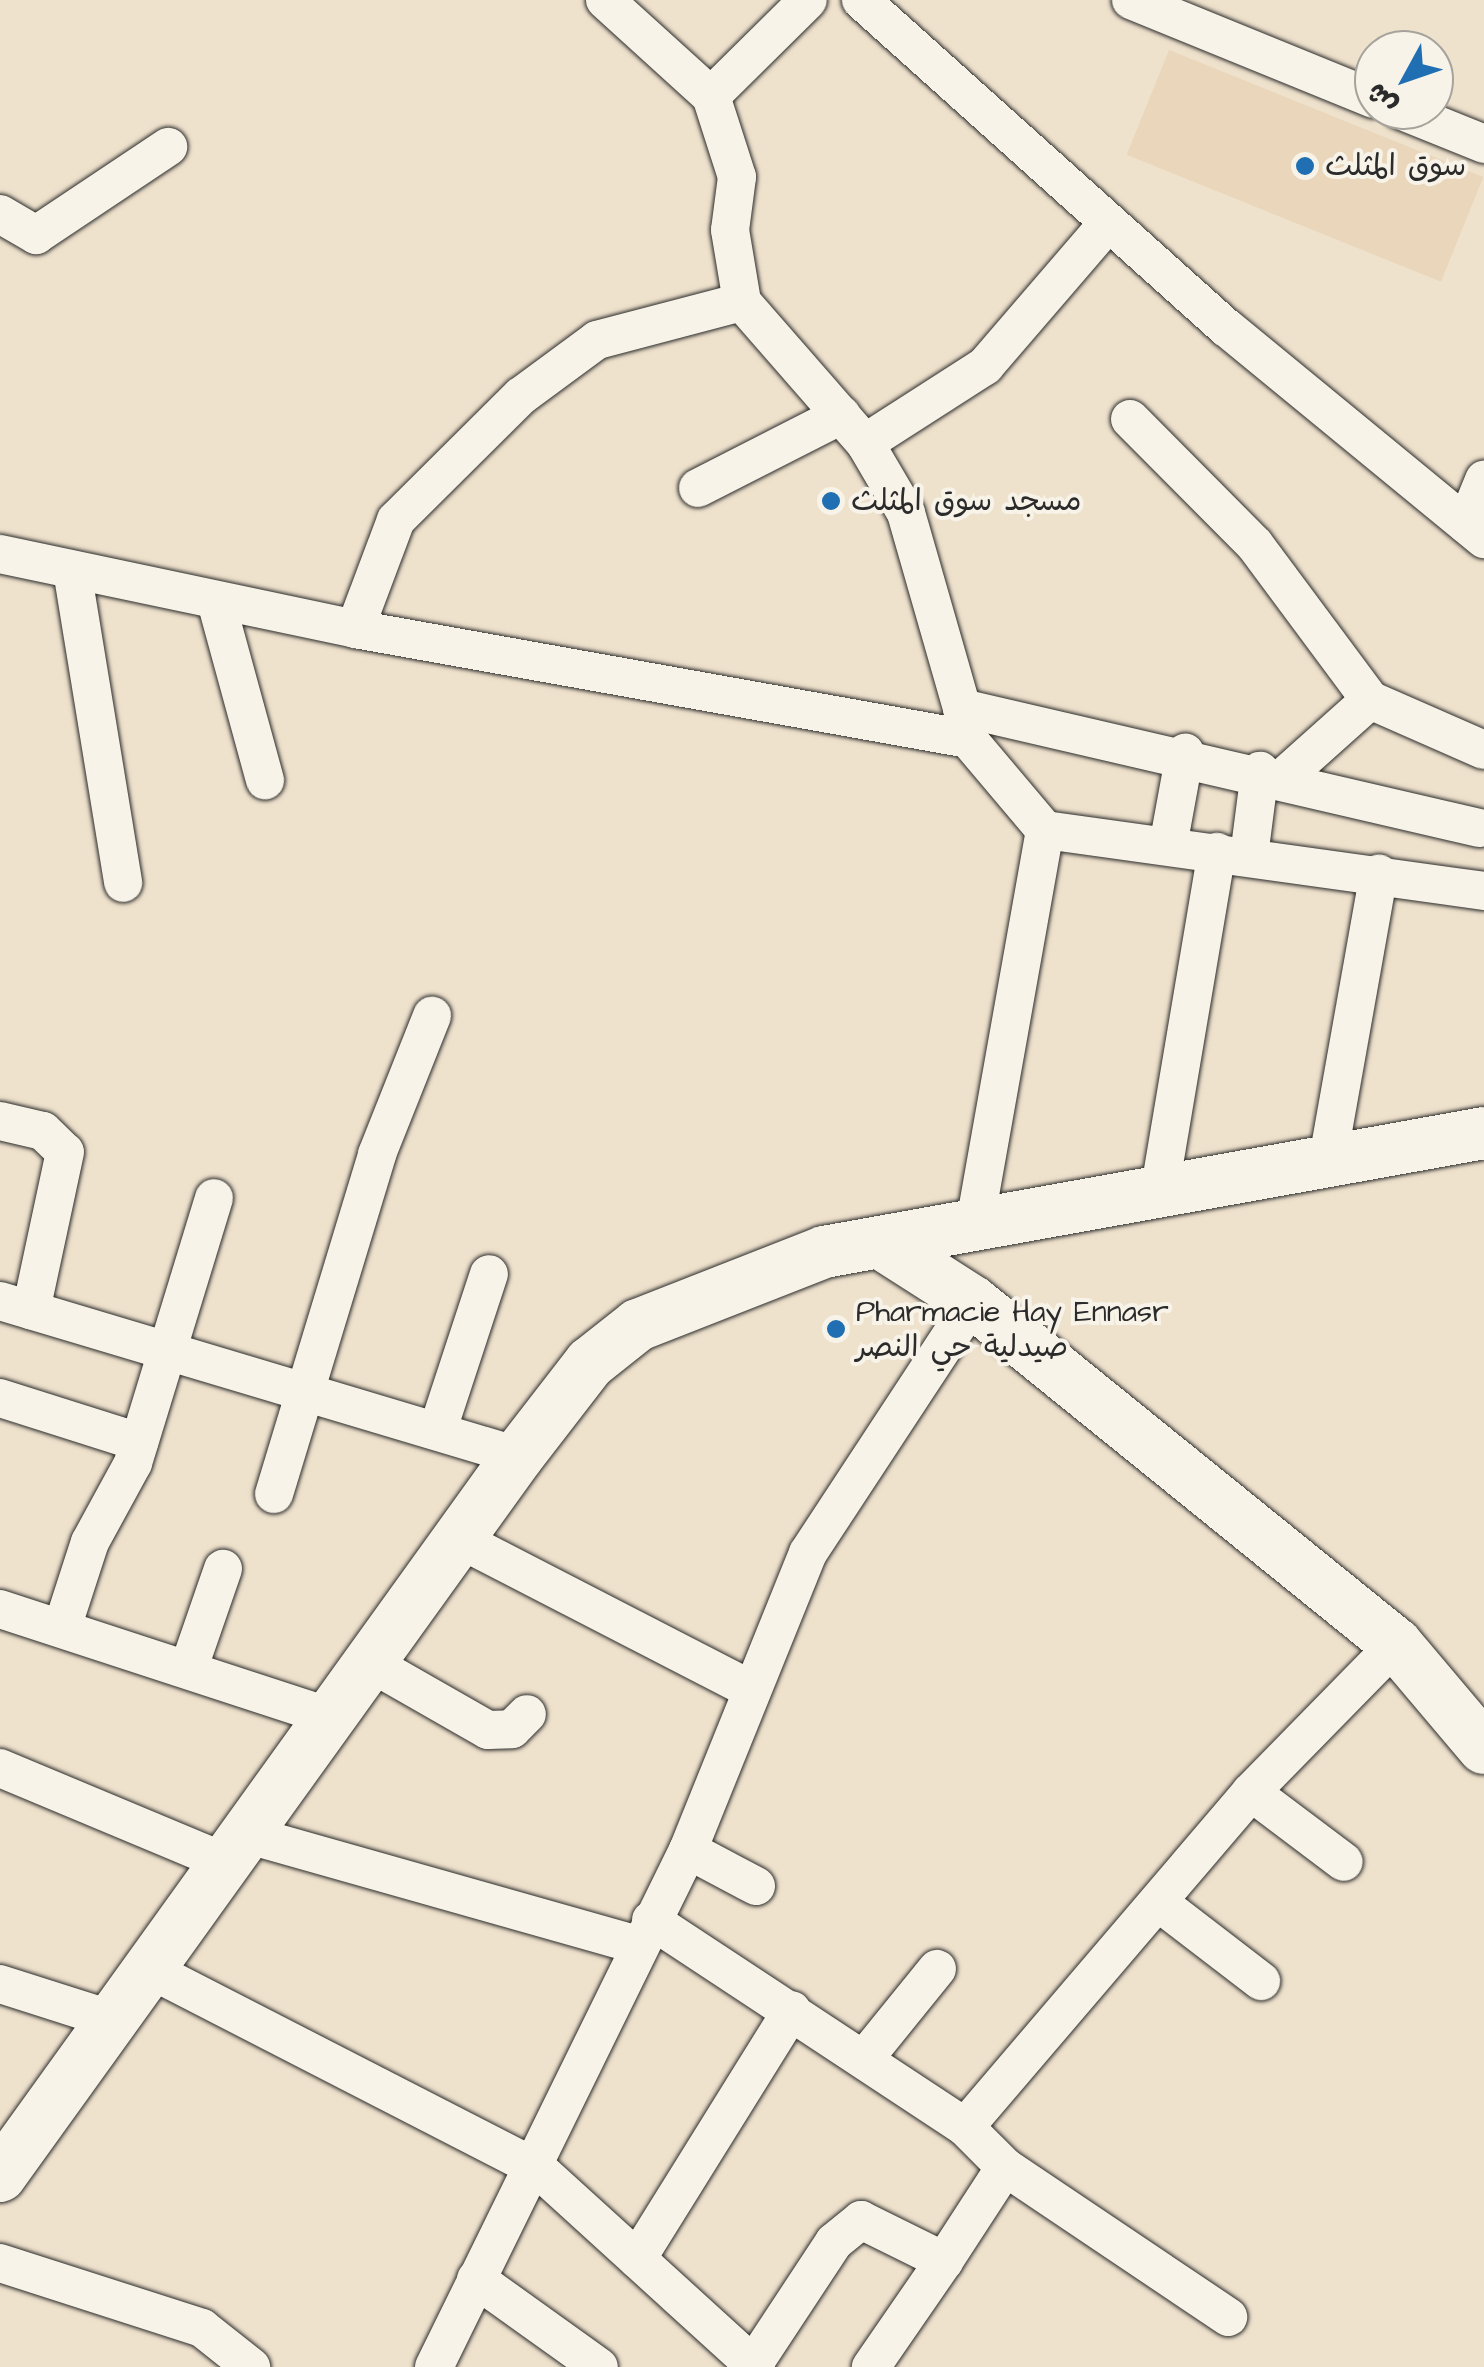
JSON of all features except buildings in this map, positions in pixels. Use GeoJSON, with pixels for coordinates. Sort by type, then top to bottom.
{"type":"FeatureCollection","features":[{"type":"Feature","properties":{"kind":"street"},"geometry":{"type":"LineString","coordinates":[[605,0],[711,96],[737,177],[730,230],[742,302],[865,443],[906,513],[965,724],[1044,830],[1484,891]]}},
{"type":"Feature","properties":{"kind":"street"},"geometry":{"type":"LineString","coordinates":[[711,96],[808,0]]}},
{"type":"Feature","properties":{"kind":"street"},"geometry":{"type":"LineString","coordinates":[[861,0],[1107,224],[1475,532]]}},
{"type":"Feature","properties":{"kind":"street"},"geometry":{"type":"LineString","coordinates":[[1130,0],[1354,92]]}},
{"type":"Feature","properties":{"kind":"street"},"geometry":{"type":"LineString","coordinates":[[1449,130],[1484,144]]}},
{"type":"Feature","properties":{"kind":"street"},"geometry":{"type":"LineString","coordinates":[[0,214],[36,234],[48,230],[168,147]]}},
{"type":"Feature","properties":{"kind":"street"},"geometry":{"type":"LineString","coordinates":[[865,443],[985,366],[1107,224]]}},
{"type":"Feature","properties":{"kind":"street"},"geometry":{"type":"LineString","coordinates":[[355,629],[396,520],[521,396],[597,340],[742,302]]}},
{"type":"Feature","properties":{"kind":"street"},"geometry":{"type":"LineString","coordinates":[[698,488],[840,415]]}},
{"type":"Feature","properties":{"kind":"street"},"geometry":{"type":"LineString","coordinates":[[1130,419],[1255,546],[1370,700],[1484,750]]}},
{"type":"Feature","properties":{"kind":"street"},"geometry":{"type":"LineString","coordinates":[[1475,532],[1484,480]]}},
{"type":"Feature","properties":{"kind":"street"},"geometry":{"type":"LineString","coordinates":[[0,554],[355,629],[965,724],[1185,753],[1482,822]]}},
{"type":"Feature","properties":{"kind":"street"},"geometry":{"type":"LineString","coordinates":[[72,570],[123,883]]}},
{"type":"Feature","properties":{"kind":"street"},"geometry":{"type":"LineString","coordinates":[[216,601],[265,780]]}},
{"type":"Feature","properties":{"kind":"street"},"geometry":{"type":"LineString","coordinates":[[1160,1188],[1233,854],[1273,773],[1370,700]]}},
{"type":"Feature","properties":{"kind":"street"},"geometry":{"type":"LineString","coordinates":[[1168,846],[1185,753]]}},
{"type":"Feature","properties":{"kind":"street"},"geometry":{"type":"LineString","coordinates":[[976,1224],[1044,830]]}},
{"type":"Feature","properties":{"kind":"street"},"geometry":{"type":"LineString","coordinates":[[1328,1159],[1379,874]]}},
{"type":"Feature","properties":{"kind":"street"},"geometry":{"type":"LineString","coordinates":[[274,1494],[377,1154],[432,1016]]}},
{"type":"Feature","properties":{"kind":"street"},"geometry":{"type":"LineString","coordinates":[[0,1122],[43,1131],[65,1152],[15,1306],[438,1429],[518,1456]]}},
{"type":"Feature","properties":{"kind":"street"},"geometry":{"type":"LineString","coordinates":[[0,2176],[374,1665],[518,1456],[590,1363],[638,1324],[824,1252],[884,1245],[1160,1188],[1484,1133]]}},
{"type":"Feature","properties":{"kind":"street"},"geometry":{"type":"LineString","coordinates":[[62,1628],[139,1442],[214,1198]]}},
{"type":"Feature","properties":{"kind":"street"},"geometry":{"type":"LineString","coordinates":[[884,1245],[973,1302],[1396,1644],[1484,1748]]}},
{"type":"Feature","properties":{"kind":"street"},"geometry":{"type":"LineString","coordinates":[[438,1429],[489,1274]]}},
{"type":"Feature","properties":{"kind":"street"},"geometry":{"type":"LineString","coordinates":[[434,2367],[476,2279],[537,2168],[645,1933],[688,1850],[808,1553],[973,1302]]}},
{"type":"Feature","properties":{"kind":"street"},"geometry":{"type":"LineString","coordinates":[[0,1398],[139,1442]]}},
{"type":"Feature","properties":{"kind":"street"},"geometry":{"type":"LineString","coordinates":[[461,1540],[752,1690]]}},
{"type":"Feature","properties":{"kind":"street"},"geometry":{"type":"LineString","coordinates":[[188,1667],[223,1568]]}},
{"type":"Feature","properties":{"kind":"street"},"geometry":{"type":"LineString","coordinates":[[0,1609],[188,1667],[334,1718]]}},
{"type":"Feature","properties":{"kind":"street"},"geometry":{"type":"LineString","coordinates":[[965,2127],[1251,1792],[1396,1644]]}},
{"type":"Feature","properties":{"kind":"street"},"geometry":{"type":"LineString","coordinates":[[374,1665],[488,1730],[512,1729],[527,1714]]}},
{"type":"Feature","properties":{"kind":"street"},"geometry":{"type":"LineString","coordinates":[[0,1768],[239,1850],[645,1933],[792,2010],[965,2127],[1006,2167],[1228,2316]]}},
{"type":"Feature","properties":{"kind":"street"},"geometry":{"type":"LineString","coordinates":[[1251,1792],[1344,1862]]}},
{"type":"Feature","properties":{"kind":"street"},"geometry":{"type":"LineString","coordinates":[[688,1850],[756,1886]]}},
{"type":"Feature","properties":{"kind":"street"},"geometry":{"type":"LineString","coordinates":[[1158,1902],[1260,1980]]}},
{"type":"Feature","properties":{"kind":"street"},"geometry":{"type":"LineString","coordinates":[[149,1969],[537,2168],[755,2366],[847,2226],[875,2220],[944,2261]]}},
{"type":"Feature","properties":{"kind":"street"},"geometry":{"type":"LineString","coordinates":[[864,2060],[937,1969]]}},
{"type":"Feature","properties":{"kind":"street"},"geometry":{"type":"LineString","coordinates":[[0,1984],[114,2020]]}},
{"type":"Feature","properties":{"kind":"street"},"geometry":{"type":"LineString","coordinates":[[637,2259],[792,2010]]}},
{"type":"Feature","properties":{"kind":"street"},"geometry":{"type":"LineString","coordinates":[[871,2367],[1006,2167]]}},
{"type":"Feature","properties":{"kind":"street"},"geometry":{"type":"LineString","coordinates":[[0,2263],[202,2328],[250,2367]]}},
{"type":"Feature","properties":{"kind":"street"},"geometry":{"type":"LineString","coordinates":[[476,2279],[600,2367]]}},
{"type":"Feature","properties":{"kind":"shaded area","name":"سوق المثلث"},"geometry":{"type":"Polygon","coordinates":[[[1169,50],[1354,125],[1354,130],[1367,130],[1483,177],[1441,282],[1127,155],[1169,50]]]}},
{"type":"Feature","properties":{"kind":"place","name":"سوق المثلث"},"geometry":{"type":"Point","coordinates":[1305,166]}},
{"type":"Feature","properties":{"kind":"place","name":"مسجد سوق المثلث"},"geometry":{"type":"Point","coordinates":[831,501]}},
{"type":"Feature","properties":{"kind":"place","name":"Pharmacie Hay Ennasr صيدلية حي النصر"},"geometry":{"type":"Point","coordinates":[836,1329]}}]}
